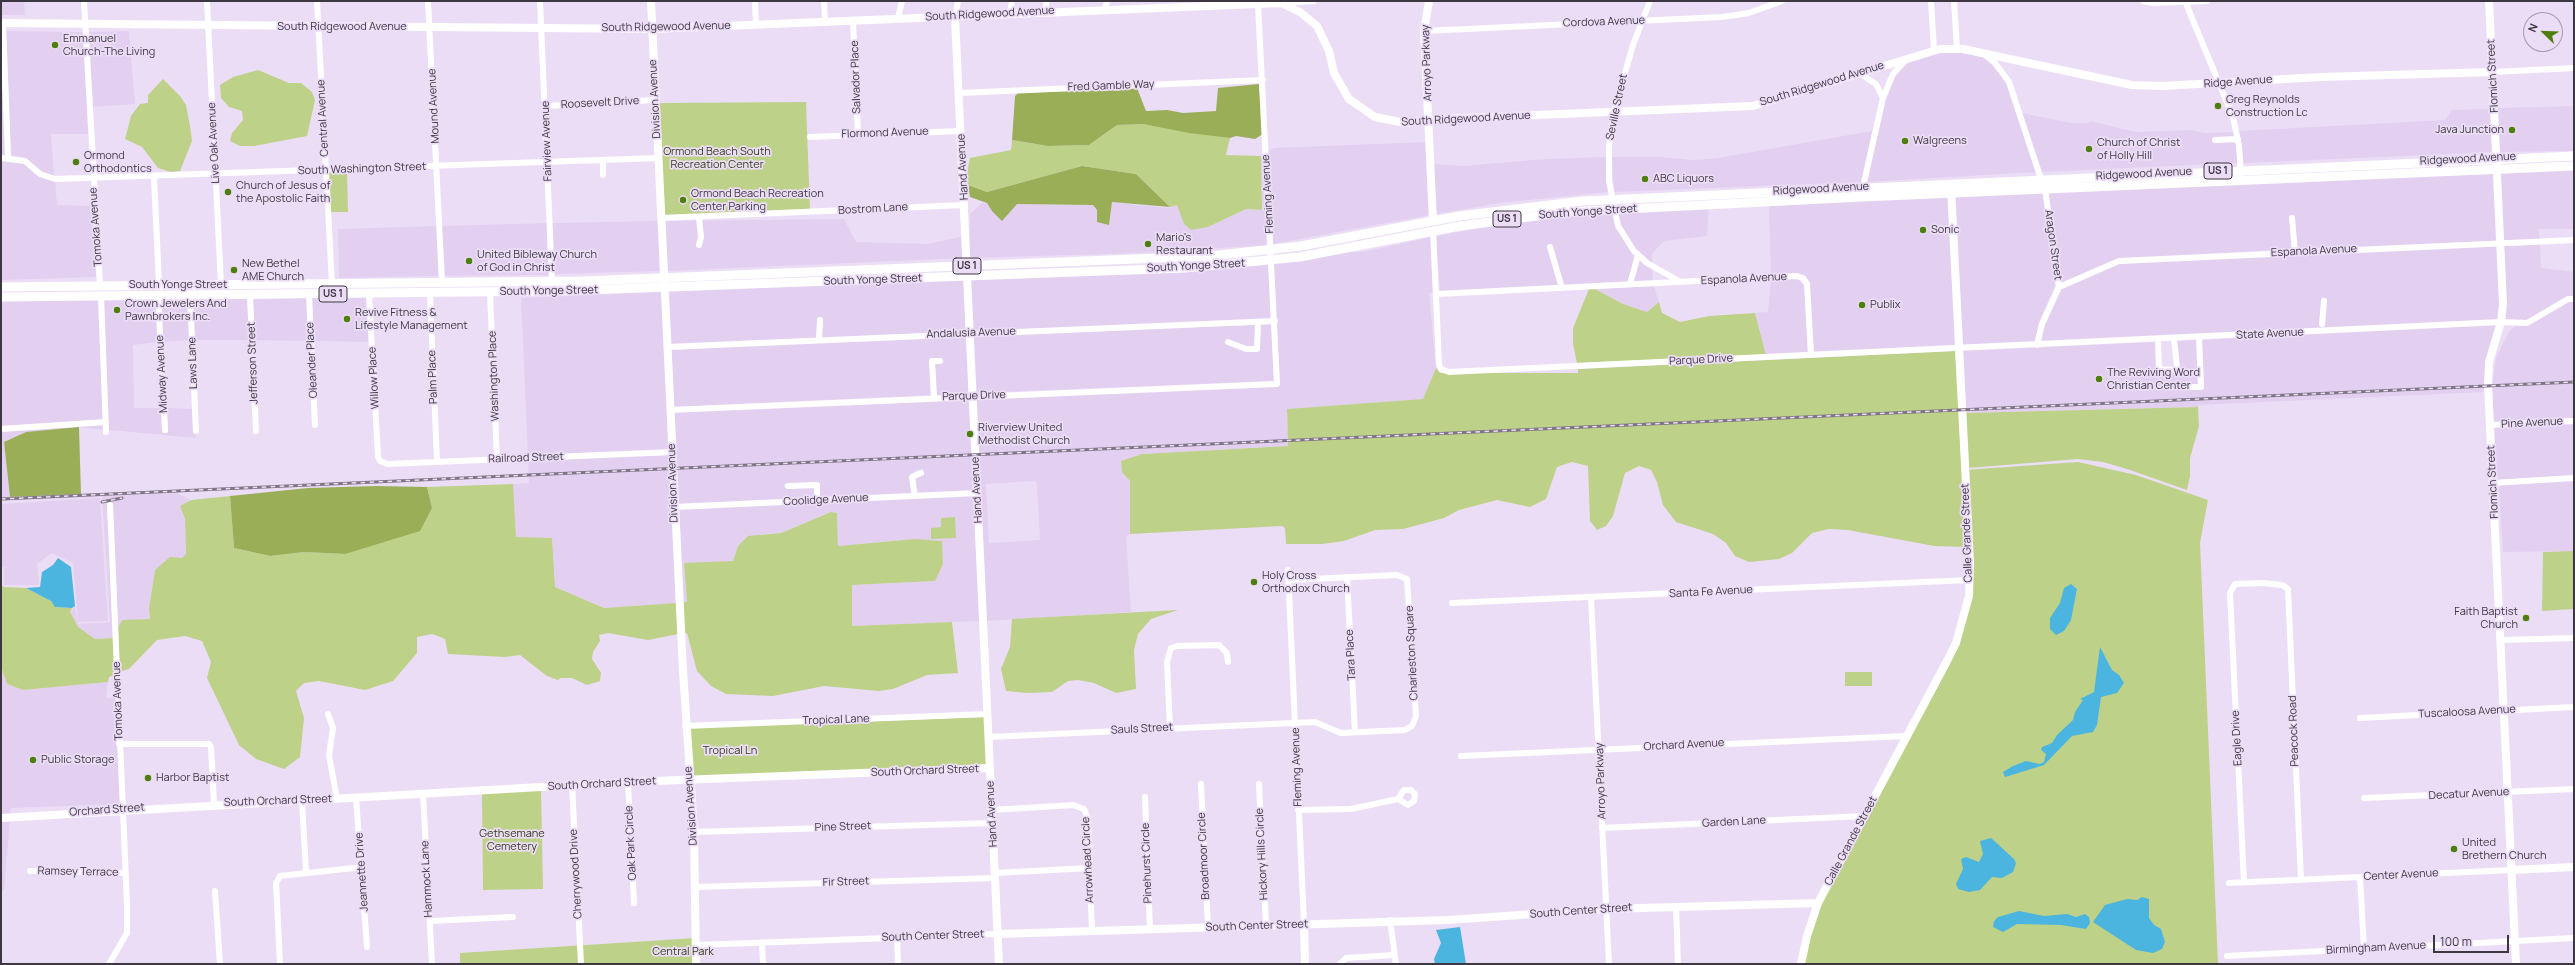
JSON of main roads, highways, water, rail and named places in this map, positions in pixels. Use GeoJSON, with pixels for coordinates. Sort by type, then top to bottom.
{"type":"FeatureCollection","features":[{"type":"Feature","properties":{"kind":"main road","name":"Ridgewood Avenue"},"geometry":{"type":"LineString","coordinates":[[1739,193],[2497,158],[2574,156]]}},
{"type":"Feature","properties":{"kind":"main road","name":"Ridgewood Avenue"},"geometry":{"type":"LineString","coordinates":[[1740,203],[2497,168],[2574,166]]}},
{"type":"Feature","properties":{"kind":"main road"},"geometry":{"type":"LineString","coordinates":[[1768,202],[1781,191]]}},
{"type":"Feature","properties":{"kind":"main road","name":"South Yonge Street"},"geometry":{"type":"LineString","coordinates":[[1,287],[159,284],[221,285],[552,281],[826,272],[1210,256],[1271,250],[1353,238],[1447,218],[1523,207],[1612,199],[1739,193]]}},
{"type":"Feature","properties":{"kind":"main road","name":"South Yonge Street"},"geometry":{"type":"LineString","coordinates":[[1,297],[312,295],[665,288],[1192,267],[1271,260],[1352,248],[1433,231],[1526,216],[1614,209],[1740,203]]}},
{"type":"Feature","properties":{"kind":"main road"},"geometry":{"type":"LineString","coordinates":[[1433,231],[1447,218]]}},
{"type":"Feature","properties":{"kind":"main road"},"geometry":{"type":"LineString","coordinates":[[1420,234],[1434,221]]}},
{"type":"Feature","properties":{"kind":"main road"},"geometry":{"type":"LineString","coordinates":[[1084,272],[1117,266],[1121,260]]}},
{"type":"Feature","properties":{"kind":"main road"},"geometry":{"type":"LineString","coordinates":[[813,282],[822,277],[826,272]]}},
{"type":"Feature","properties":{"kind":"main road"},"geometry":{"type":"LineString","coordinates":[[490,292],[504,282]]}},
{"type":"Feature","properties":{"kind":"main road"},"geometry":{"type":"LineString","coordinates":[[312,295],[325,290],[332,284]]}},
{"type":"Feature","properties":{"kind":"main road"},"geometry":{"type":"LineString","coordinates":[[101,296],[108,290],[139,288],[144,285]]}},
{"type":"Feature","properties":{"kind":"water"},"geometry":{"type":"Polygon","coordinates":[[[58,558],[71,567],[75,606],[72,608],[55,607],[51,601],[26,588],[40,587],[42,572],[53,565],[58,558]]]}},
{"type":"Feature","properties":{"kind":"water"},"geometry":{"type":"Polygon","coordinates":[[[2071,584],[2077,589],[2071,620],[2064,631],[2056,635],[2050,629],[2050,618],[2060,603],[2064,588],[2071,584]]]}},
{"type":"Feature","properties":{"kind":"water"},"geometry":{"type":"Polygon","coordinates":[[[2100,647],[2112,670],[2119,675],[2124,683],[2117,693],[2101,697],[2097,725],[2093,732],[2072,736],[2044,765],[2005,777],[2003,772],[2026,761],[2040,764],[2044,762],[2046,754],[2041,750],[2042,747],[2052,743],[2057,735],[2073,720],[2075,712],[2083,700],[2080,699],[2094,692],[2100,647]]]}},
{"type":"Feature","properties":{"kind":"water"},"geometry":{"type":"Polygon","coordinates":[[[1991,838],[2014,859],[2016,863],[2013,872],[2002,878],[1992,877],[1980,890],[1969,892],[1958,889],[1956,884],[1963,869],[1961,859],[1966,857],[1979,862],[1983,854],[1980,841],[1991,838]]]}},
{"type":"Feature","properties":{"kind":"water"},"geometry":{"type":"Polygon","coordinates":[[[2142,897],[2149,899],[2149,918],[2154,925],[2161,929],[2165,942],[2162,949],[2153,953],[2136,950],[2093,922],[2105,905],[2127,899],[2137,900],[2142,897]]]}},
{"type":"Feature","properties":{"kind":"water"},"geometry":{"type":"Polygon","coordinates":[[[2019,911],[2044,916],[2067,914],[2076,917],[2085,914],[2089,917],[2090,923],[2086,929],[2061,925],[2017,924],[2003,932],[1993,927],[1994,921],[1998,917],[2019,911]]]}},
{"type":"Feature","properties":{"kind":"water"},"geometry":{"type":"Polygon","coordinates":[[[1460,927],[1466,964],[1435,964],[1434,959],[1441,943],[1436,930],[1460,927]]]}},
{"type":"Feature","properties":{"kind":"railway"},"geometry":{"type":"LineString","coordinates":[[1,499],[2574,382]]}},
{"type":"Feature","properties":{"kind":"railway"},"geometry":{"type":"LineString","coordinates":[[102,502],[122,498]]}},
{"type":"Feature","properties":{"kind":"place","name":"Emmanuel Church-The Living"},"geometry":{"type":"Point","coordinates":[55,45]}},
{"type":"Feature","properties":{"kind":"place","name":"Greg Reynolds Construction Lc"},"geometry":{"type":"Point","coordinates":[2218,106]}},
{"type":"Feature","properties":{"kind":"place","name":"Java Junction"},"geometry":{"type":"Point","coordinates":[2512,130]}},
{"type":"Feature","properties":{"kind":"place","name":"Walgreens"},"geometry":{"type":"Point","coordinates":[1905,141]}},
{"type":"Feature","properties":{"kind":"place","name":"Church of Christ of Holly Hill"},"geometry":{"type":"Point","coordinates":[2089,149]}},
{"type":"Feature","properties":{"kind":"place","name":"Ormond Orthodontics"},"geometry":{"type":"Point","coordinates":[76,162]}},
{"type":"Feature","properties":{"kind":"place","name":"ABC Liquors"},"geometry":{"type":"Point","coordinates":[1645,179]}},
{"type":"Feature","properties":{"kind":"place","name":"Church of Jesus of the Apostolic Faith"},"geometry":{"type":"Point","coordinates":[228,192]}},
{"type":"Feature","properties":{"kind":"place","name":"Ormond Beach Recreation Center Parking"},"geometry":{"type":"Point","coordinates":[683,200]}},
{"type":"Feature","properties":{"kind":"place","name":"Sonic"},"geometry":{"type":"Point","coordinates":[1923,230]}},
{"type":"Feature","properties":{"kind":"place","name":"Mario's Restaurant"},"geometry":{"type":"Point","coordinates":[1148,244]}},
{"type":"Feature","properties":{"kind":"place","name":"United Bibleway Church of God in Christ"},"geometry":{"type":"Point","coordinates":[469,261]}},
{"type":"Feature","properties":{"kind":"place","name":"New Bethel AME Church"},"geometry":{"type":"Point","coordinates":[234,270]}},
{"type":"Feature","properties":{"kind":"place","name":"Publix"},"geometry":{"type":"Point","coordinates":[1862,305]}},
{"type":"Feature","properties":{"kind":"place","name":"Crown Jewelers And Pawnbrokers Inc."},"geometry":{"type":"Point","coordinates":[117,310]}},
{"type":"Feature","properties":{"kind":"place","name":"Revive Fitness & Lifestyle Management"},"geometry":{"type":"Point","coordinates":[347,319]}},
{"type":"Feature","properties":{"kind":"place","name":"The Reviving Word Christian Center"},"geometry":{"type":"Point","coordinates":[2099,379]}},
{"type":"Feature","properties":{"kind":"place","name":"Riverview United Methodist Church"},"geometry":{"type":"Point","coordinates":[970,434]}},
{"type":"Feature","properties":{"kind":"place","name":"Holy Cross Orthodox Church"},"geometry":{"type":"Point","coordinates":[1254,582]}},
{"type":"Feature","properties":{"kind":"place","name":"Faith Baptist Church"},"geometry":{"type":"Point","coordinates":[2526,618]}},
{"type":"Feature","properties":{"kind":"place","name":"Public Storage"},"geometry":{"type":"Point","coordinates":[33,760]}},
{"type":"Feature","properties":{"kind":"place","name":"Harbor Baptist"},"geometry":{"type":"Point","coordinates":[148,778]}},
{"type":"Feature","properties":{"kind":"place","name":"United Brethern Church"},"geometry":{"type":"Point","coordinates":[2454,849]}},
{"type":"Feature","properties":{"kind":"park label","name":"Ormond Beach South Recreation Center"},"geometry":{"type":"Point","coordinates":[717,158]}},
{"type":"Feature","properties":{"kind":"park label","name":"Tropical Ln"},"geometry":{"type":"Point","coordinates":[730,751]}},
{"type":"Feature","properties":{"kind":"park label","name":"Gethsemane Cemetery"},"geometry":{"type":"Point","coordinates":[512,840]}},
{"type":"Feature","properties":{"kind":"park label","name":"Central Park"},"geometry":{"type":"Point","coordinates":[683,952]}}]}
